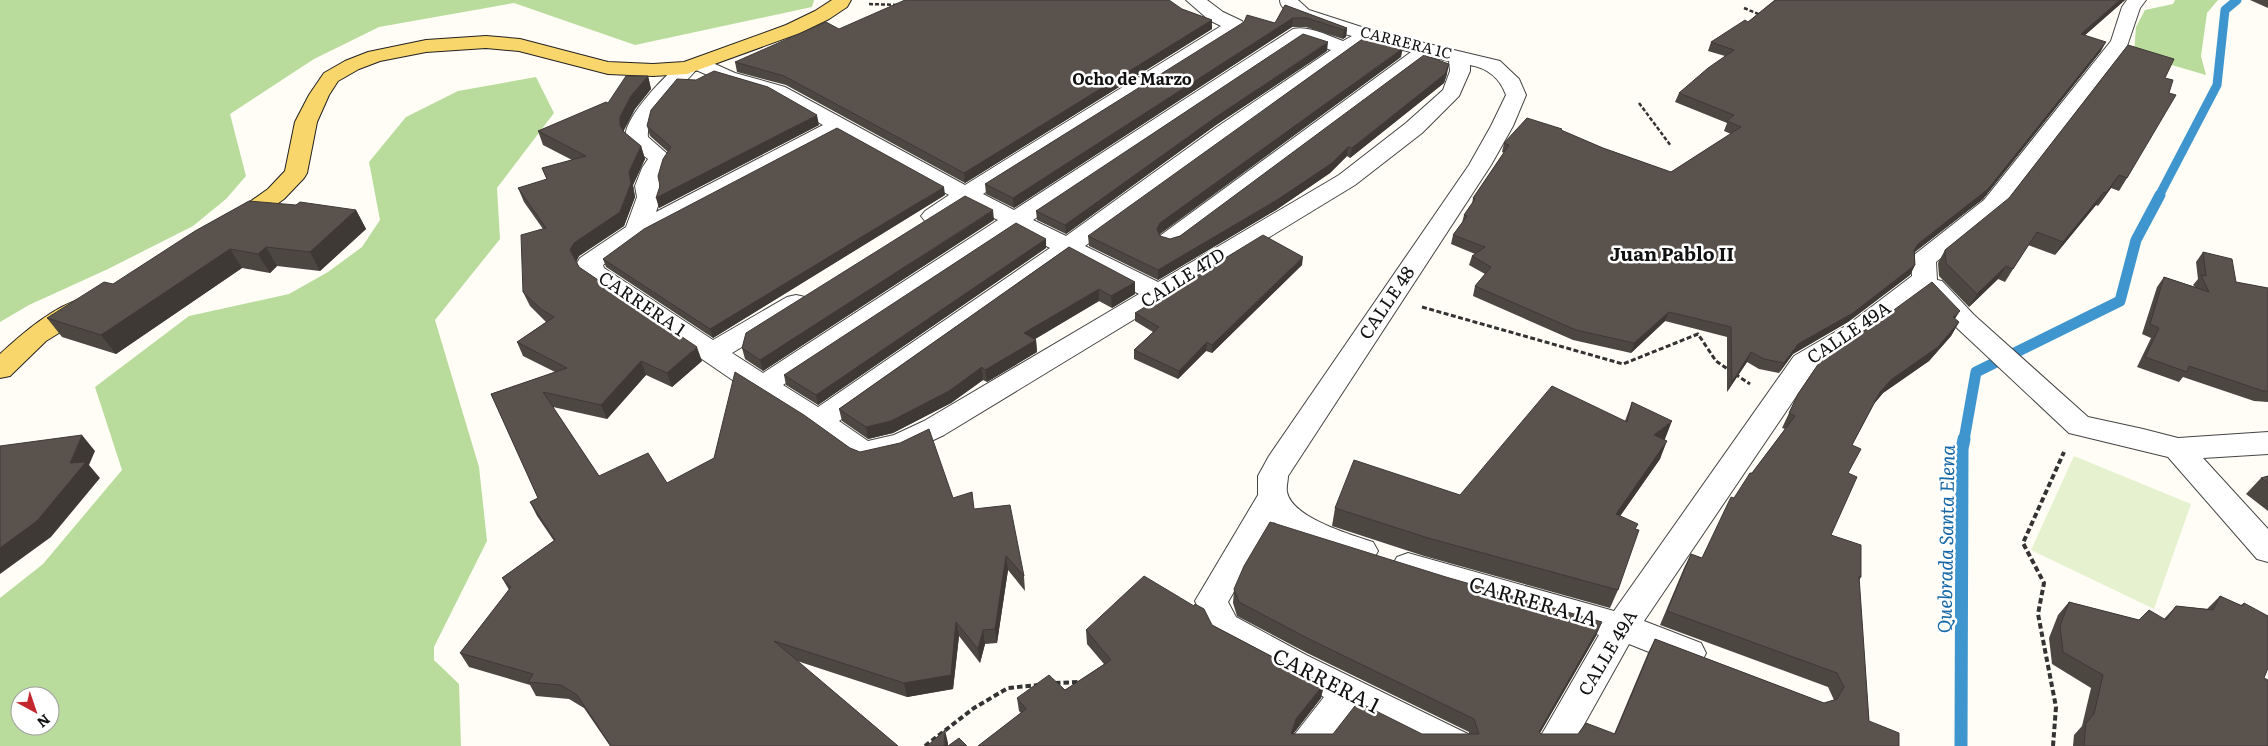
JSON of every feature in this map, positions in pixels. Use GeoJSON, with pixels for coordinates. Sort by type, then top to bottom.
{"type":"FeatureCollection","features":[{"type":"Feature","properties":{"kind":"main road"},"geometry":{"type":"LineString","coordinates":[[218,232],[244,218],[276,194],[296,173],[306,122],[319,94],[331,77],[352,65],[375,56],[426,46],[486,42],[520,45],[608,68],[653,70],[693,66],[792,29],[822,15],[840,4],[842,0]]}},
{"type":"Feature","properties":{"kind":"main road"},"geometry":{"type":"LineString","coordinates":[[0,369],[36,335],[104,295]]}},
{"type":"Feature","properties":{"kind":"street"},"geometry":{"type":"LineString","coordinates":[[916,227],[1121,96],[1178,63],[1235,25],[1208,10],[1196,0]]}},
{"type":"Feature","properties":{"kind":"street","name":"CARRERA 1C"},"geometry":{"type":"LineString","coordinates":[[1289,0],[1288,2],[1302,14],[1367,35],[1493,65],[1512,83],[1516,95]]}},
{"type":"Feature","properties":{"kind":"street"},"geometry":{"type":"LineString","coordinates":[[2137,0],[2131,7],[2120,42],[1992,205],[1923,260],[1924,279],[1965,321],[2078,426],[2143,439],[2178,449],[2268,443]]}},
{"type":"Feature","properties":{"kind":"street"},"geometry":{"type":"LineString","coordinates":[[764,385],[1300,33],[1346,49]]}},
{"type":"Feature","properties":{"kind":"street"},"geometry":{"type":"LineString","coordinates":[[819,421],[1067,247],[1225,132],[1367,35]]}},
{"type":"Feature","properties":{"kind":"street"},"geometry":{"type":"LineString","coordinates":[[1170,240],[1426,50]]}},
{"type":"Feature","properties":{"kind":"street","name":"CALLE 47D"},"geometry":{"type":"LineString","coordinates":[[864,453],[902,444],[934,428],[1347,180],[1414,128],[1452,92],[1460,71],[1459,56]]}},
{"type":"Feature","properties":{"kind":"street"},"geometry":{"type":"LineString","coordinates":[[637,231],[649,197],[647,186],[653,168],[661,158],[637,139],[636,128],[647,110],[693,66],[778,91],[966,195],[1158,293]]}},
{"type":"Feature","properties":{"kind":"street","name":"CALLE 48"},"geometry":{"type":"LineString","coordinates":[[1277,505],[1273,477],[1286,452],[1480,165],[1502,126],[1516,95]]}},
{"type":"Feature","properties":{"kind":"street"},"geometry":{"type":"LineString","coordinates":[[637,231],[839,125]]}},
{"type":"Feature","properties":{"kind":"street","name":"CARRERA 1"},"geometry":{"type":"LineString","coordinates":[[637,231],[589,263],[594,273],[819,421],[864,453]]}},
{"type":"Feature","properties":{"kind":"street","name":"CALLE 49A"},"geometry":{"type":"LineString","coordinates":[[1553,746],[1621,627],[1804,363],[1858,330],[1924,279]]}},
{"type":"Feature","properties":{"kind":"street"},"geometry":{"type":"LineString","coordinates":[[713,352],[817,290]]}},
{"type":"Feature","properties":{"kind":"street"},"geometry":{"type":"LineString","coordinates":[[2178,449],[2268,550]]}},
{"type":"Feature","properties":{"kind":"street","name":"CARRERA 1"},"geometry":{"type":"LineString","coordinates":[[1277,505],[1211,601],[1224,627],[1455,746]]}},
{"type":"Feature","properties":{"kind":"street","name":"CARRERA 1A"},"geometry":{"type":"LineString","coordinates":[[1277,505],[1304,528],[1327,540],[1423,571],[1621,627],[1713,662]]}},
{"type":"Feature","properties":{"kind":"street"},"geometry":{"type":"LineString","coordinates":[[1308,746],[1349,692]]}},
{"type":"Feature","properties":{"kind":"path"},"geometry":{"type":"LineString","coordinates":[[1744,8],[1769,18]]}},
{"type":"Feature","properties":{"kind":"path"},"geometry":{"type":"LineString","coordinates":[[1639,102],[1670,146]]}},
{"type":"Feature","properties":{"kind":"path"},"geometry":{"type":"LineString","coordinates":[[1391,298],[1623,364],[1698,334],[1716,361],[1777,402]]}},
{"type":"Feature","properties":{"kind":"path"},"geometry":{"type":"LineString","coordinates":[[2053,746],[2056,707],[2038,614],[2044,583],[2023,543],[2068,443],[2078,426]]}},
{"type":"Feature","properties":{"kind":"path"},"geometry":{"type":"LineString","coordinates":[[925,746],[974,708],[1008,688],[1088,680]]}},
{"type":"Feature","properties":{"kind":"green space"},"geometry":{"type":"Polygon","coordinates":[[[0,0],[814,0],[812,7],[635,45],[514,3],[379,27],[314,59],[230,114],[246,176],[226,199],[193,226],[108,269],[29,305],[0,322],[0,0]]]}},
{"type":"Feature","properties":{"kind":"green space"},"geometry":{"type":"Polygon","coordinates":[[[2175,0],[2218,0],[2207,13],[2201,56],[2206,75],[2134,54],[2136,27],[2145,10],[2173,4],[2175,0]]]}},
{"type":"Feature","properties":{"kind":"green space"},"geometry":{"type":"Polygon","coordinates":[[[536,77],[554,113],[497,188],[500,239],[435,320],[479,467],[487,541],[434,647],[434,660],[459,684],[461,746],[0,746],[0,598],[43,564],[122,470],[95,387],[189,316],[289,294],[328,272],[362,247],[380,220],[369,162],[406,117],[458,91],[536,77]]]}},
{"type":"Feature","properties":{"kind":"green space"},"geometry":{"type":"Polygon","coordinates":[[[2074,456],[2191,504],[2154,609],[2031,550],[2074,456]]]}},
{"type":"Feature","properties":{"kind":"building"},"geometry":{"type":"Polygon","coordinates":[[[905,0],[1169,0],[1182,9],[1212,20],[964,173],[784,76],[735,62],[826,22],[839,29],[905,0]]]}},
{"type":"Feature","properties":{"kind":"building"},"geometry":{"type":"Polygon","coordinates":[[[1775,0],[2120,0],[2081,34],[2106,42],[1988,189],[1918,244],[1914,250],[1915,265],[1853,313],[1798,344],[1784,363],[1764,359],[1751,352],[1732,382],[1731,327],[1669,312],[1634,343],[1576,330],[1475,286],[1491,267],[1472,256],[1485,247],[1453,235],[1467,216],[1464,215],[1475,199],[1473,198],[1509,145],[1504,143],[1527,118],[1562,129],[1603,148],[1671,172],[1741,127],[1727,121],[1734,115],[1679,93],[1708,68],[1734,50],[1711,42],[1745,20],[1748,22],[1775,0]]]}},
{"type":"Feature","properties":{"kind":"building"},"geometry":{"type":"Polygon","coordinates":[[[1285,5],[1347,28],[1344,30],[1307,18],[1293,18],[1013,198],[985,184],[1244,22],[1247,15],[1275,23],[1285,5]]]}},
{"type":"Feature","properties":{"kind":"building"},"geometry":{"type":"Polygon","coordinates":[[[1303,34],[1328,42],[1216,117],[1065,225],[1036,211],[1303,34]]]}},
{"type":"Feature","properties":{"kind":"building"},"geometry":{"type":"Polygon","coordinates":[[[1368,35],[1403,48],[1160,223],[1157,229],[1160,236],[1170,239],[1180,236],[1424,55],[1449,64],[1445,74],[1352,148],[1348,147],[1332,163],[1277,200],[1158,270],[1088,236],[1368,35]]]}},
{"type":"Feature","properties":{"kind":"building"},"geometry":{"type":"Polygon","coordinates":[[[2128,45],[2174,59],[2165,78],[2173,80],[2169,93],[2176,95],[2127,178],[2119,175],[2106,193],[2104,192],[2063,242],[2037,232],[2013,269],[2006,266],[1977,294],[1946,263],[1945,250],[2009,198],[2128,45]]]}},
{"type":"Feature","properties":{"kind":"building"},"geometry":{"type":"Polygon","coordinates":[[[714,71],[768,87],[817,115],[656,198],[660,186],[658,176],[663,159],[671,147],[647,126],[651,110],[677,79],[696,80],[714,71]]]}},
{"type":"Feature","properties":{"kind":"building"},"geometry":{"type":"Polygon","coordinates":[[[626,76],[648,76],[631,96],[620,117],[620,125],[624,132],[641,146],[629,172],[631,183],[620,212],[574,243],[570,250],[579,267],[697,347],[667,373],[641,361],[601,405],[543,392],[599,476],[648,453],[667,483],[714,458],[735,372],[804,415],[850,448],[860,452],[900,443],[929,429],[953,498],[972,492],[974,509],[1010,505],[1024,576],[1006,556],[995,629],[983,630],[978,649],[956,622],[951,675],[904,683],[774,641],[898,746],[611,746],[577,695],[561,685],[528,682],[533,674],[460,653],[511,587],[502,578],[555,540],[530,502],[538,498],[491,394],[567,368],[517,342],[554,317],[541,309],[523,292],[521,235],[546,228],[518,188],[547,179],[542,168],[586,156],[538,131],[606,102],[608,103],[626,76]]]}},
{"type":"Feature","properties":{"kind":"building"},"geometry":{"type":"Polygon","coordinates":[[[837,128],[944,187],[710,329],[603,259],[644,229],[837,128]]]}},
{"type":"Feature","properties":{"kind":"building"},"geometry":{"type":"Polygon","coordinates":[[[965,196],[993,210],[760,360],[742,348],[746,333],[965,196]]]}},
{"type":"Feature","properties":{"kind":"building"},"geometry":{"type":"Polygon","coordinates":[[[249,201],[296,205],[300,202],[356,210],[310,252],[266,247],[258,254],[230,249],[101,335],[47,318],[104,282],[113,284],[195,231],[249,201]]]}},
{"type":"Feature","properties":{"kind":"building"},"geometry":{"type":"Polygon","coordinates":[[[1016,223],[1046,239],[816,395],[784,375],[1016,223]]]}},
{"type":"Feature","properties":{"kind":"building"},"geometry":{"type":"Polygon","coordinates":[[[1263,235],[1303,257],[1212,345],[1207,342],[1179,371],[1134,350],[1159,327],[1135,313],[1263,235]]]}},
{"type":"Feature","properties":{"kind":"building"},"geometry":{"type":"Polygon","coordinates":[[[1069,247],[1135,282],[1111,296],[1099,289],[1024,333],[1036,340],[985,370],[982,367],[949,391],[891,421],[866,427],[839,409],[1069,247]]]}},
{"type":"Feature","properties":{"kind":"building"},"geometry":{"type":"Polygon","coordinates":[[[2203,252],[2232,259],[2236,282],[2268,288],[2268,391],[2263,391],[2189,366],[2187,372],[2145,357],[2159,328],[2150,324],[2164,277],[2209,292],[2201,275],[2206,276],[2203,252]]]}},
{"type":"Feature","properties":{"kind":"building"},"geometry":{"type":"Polygon","coordinates":[[[1932,282],[1960,311],[1953,317],[1959,322],[1938,347],[1892,379],[1880,392],[1852,445],[1861,449],[1848,473],[1857,477],[1831,535],[1861,545],[1861,577],[1859,576],[1869,721],[1899,733],[1899,746],[978,746],[1026,709],[1017,698],[1049,675],[1065,690],[1111,660],[1086,630],[1144,576],[1194,606],[1195,604],[1204,609],[1212,625],[1324,684],[1296,719],[1291,734],[1333,734],[1358,702],[1422,734],[1479,734],[1474,719],[1309,639],[1239,602],[1234,589],[1244,566],[1270,522],[1446,577],[1602,622],[1539,732],[1541,734],[1578,734],[1586,723],[1615,734],[1655,639],[1824,703],[1837,699],[1844,687],[1837,673],[1667,611],[1691,554],[1702,558],[1731,497],[1734,498],[1750,473],[1752,473],[1795,416],[1789,413],[1798,394],[1823,357],[1876,323],[1932,282]]]}},
{"type":"Feature","properties":{"kind":"building"},"geometry":{"type":"Polygon","coordinates":[[[1552,386],[1627,422],[1632,402],[1672,421],[1654,435],[1667,441],[1616,514],[1638,524],[1635,529],[1639,530],[1618,590],[1428,538],[1335,508],[1354,460],[1460,495],[1552,386]]]}},
{"type":"Feature","properties":{"kind":"building"},"geometry":{"type":"Polygon","coordinates":[[[82,435],[70,463],[86,462],[37,521],[0,548],[0,446],[82,435]]]}},
{"type":"Feature","properties":{"kind":"building"},"geometry":{"type":"Polygon","coordinates":[[[2268,476],[2268,483],[2261,478],[2268,476]]]}},
{"type":"Feature","properties":{"kind":"building"},"geometry":{"type":"Polygon","coordinates":[[[2220,596],[2242,606],[2244,603],[2268,616],[2268,668],[2264,678],[2268,680],[2268,746],[2084,746],[2086,723],[2094,714],[2103,675],[2063,652],[2060,626],[2069,602],[2139,620],[2149,610],[2166,620],[2176,606],[2213,610],[2220,596]]]}},
{"type":"Feature","properties":{"kind":"building"},"geometry":{"type":"Polygon","coordinates":[[[945,730],[944,746],[927,746],[945,730]]]}},
{"type":"Feature","properties":{"kind":"building"},"geometry":{"type":"Polygon","coordinates":[[[959,738],[967,746],[948,746],[959,738]]]}},
{"type":"Feature","properties":{"kind":"waterway","name":"Quebrada Santa Elena"},"geometry":{"type":"LineString","coordinates":[[2159,196],[2217,85],[2225,10],[2237,0]]}},
{"type":"Feature","properties":{"kind":"waterway","name":"Quebrada Santa Elena"},"geometry":{"type":"LineString","coordinates":[[1964,440],[1976,372],[2120,301],[2136,240],[2160,195]]}},
{"type":"Feature","properties":{"kind":"waterway","name":"Quebrada Santa Elena"},"geometry":{"type":"LineString","coordinates":[[1961,746],[1962,449],[1964,439]]}},
{"type":"Feature","properties":{"kind":"district","name":"Ocho de Marzo"},"geometry":{"type":"Point","coordinates":[1132,79]}},
{"type":"Feature","properties":{"kind":"district","name":"Juan Pablo II"},"geometry":{"type":"Point","coordinates":[1672,254]}}]}
